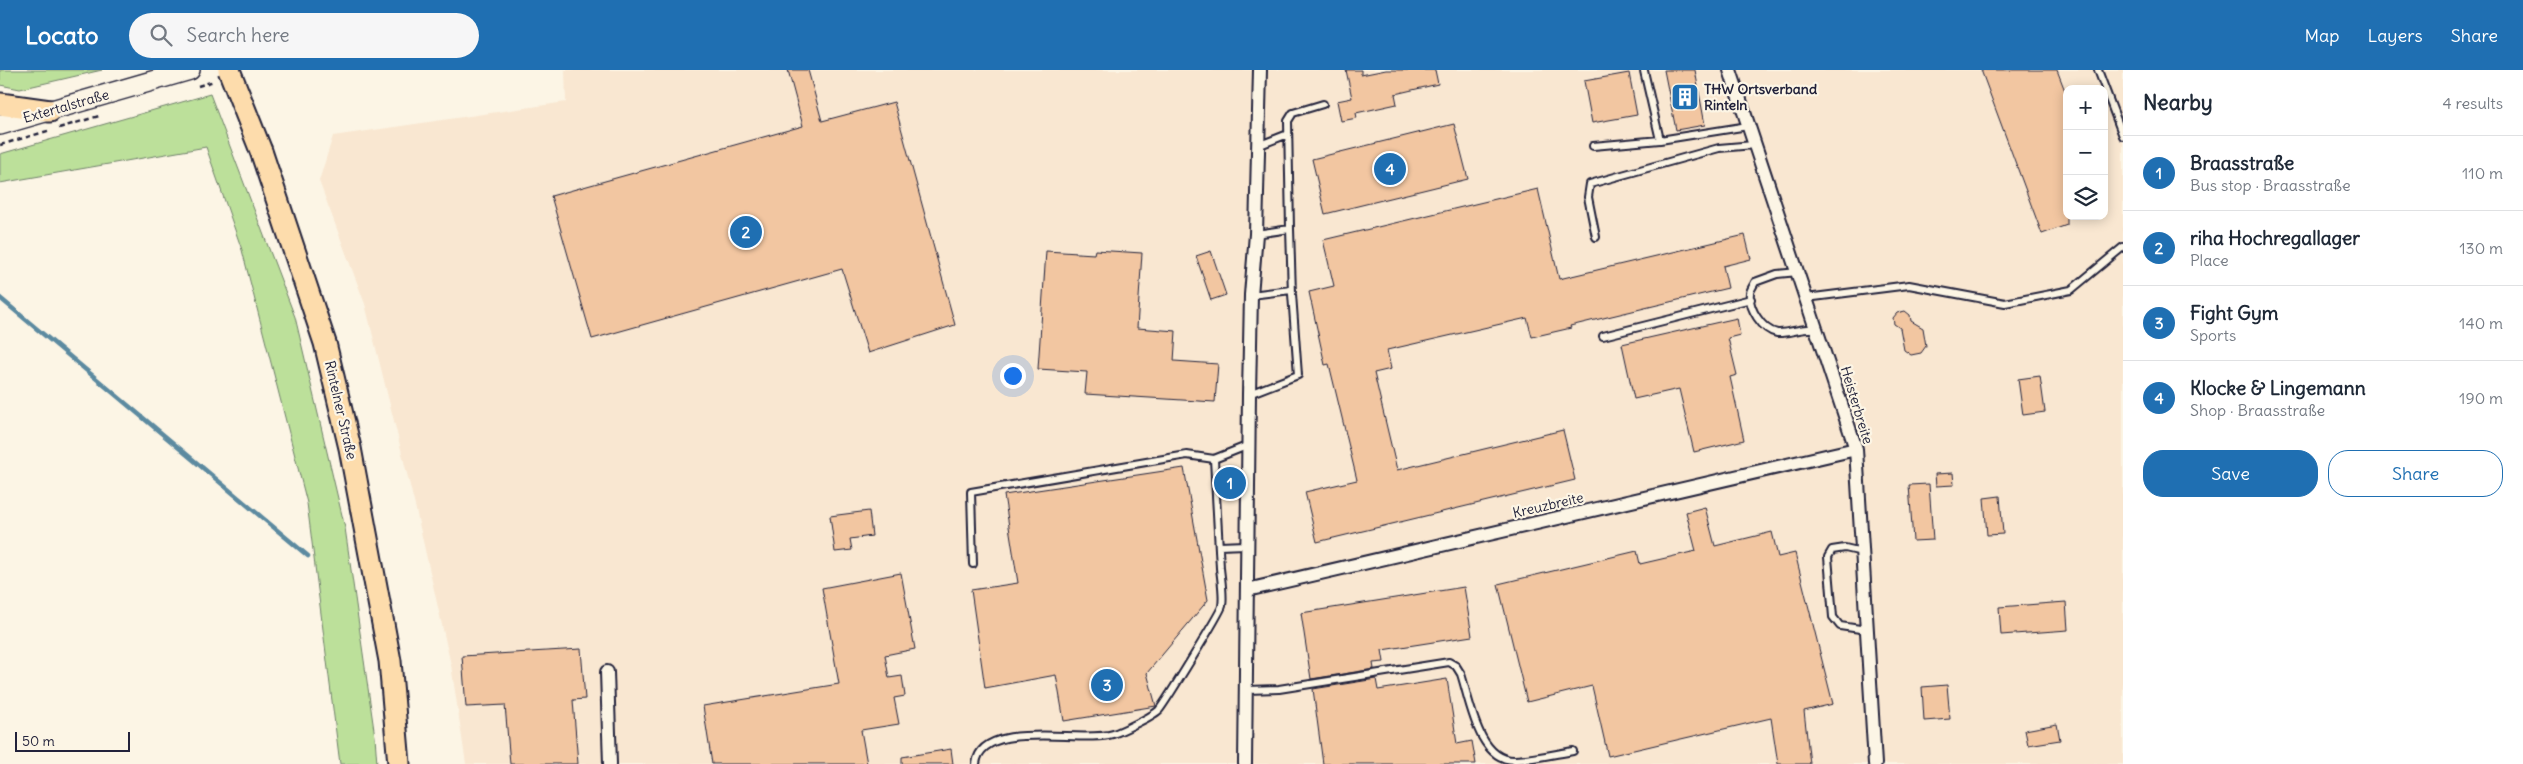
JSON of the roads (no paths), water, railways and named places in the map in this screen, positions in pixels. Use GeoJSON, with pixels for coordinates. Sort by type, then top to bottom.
{"type":"FeatureCollection","features":[{"type":"Feature","properties":{"kind":"main road","name":"Extertalstraße"},"geometry":{"type":"LineString","coordinates":[[0,125],[190,70]]}},
{"type":"Feature","properties":{"kind":"main road","name":"Rintelner Straße"},"geometry":{"type":"LineString","coordinates":[[229,70],[261,151],[325,344],[350,448],[390,661],[399,764]]}},
{"type":"Feature","properties":{"kind":"main road"},"geometry":{"type":"LineString","coordinates":[[0,104],[50,111]]}},
{"type":"Feature","properties":{"kind":"street"},"geometry":{"type":"LineString","coordinates":[[1245,764],[1247,690],[1246,545],[1251,295],[1260,145],[1260,70]]}},
{"type":"Feature","properties":{"kind":"street","name":"Heisterbreite"},"geometry":{"type":"LineString","coordinates":[[1730,70],[1856,449],[1874,764]]}},
{"type":"Feature","properties":{"kind":"street","name":"Kreuzbreite"},"geometry":{"type":"LineString","coordinates":[[1247,590],[1856,449]]}},
{"type":"Feature","properties":{"kind":"street"},"geometry":{"type":"LineString","coordinates":[[607,672],[610,764]]}},
{"type":"Feature","properties":{"kind":"lane"},"geometry":{"type":"LineString","coordinates":[[2098,70],[2123,136]]}},
{"type":"Feature","properties":{"kind":"lane"},"geometry":{"type":"LineString","coordinates":[[1644,71],[1660,140]]}},
{"type":"Feature","properties":{"kind":"lane"},"geometry":{"type":"LineString","coordinates":[[1249,394],[1298,375],[1291,290],[1288,121],[1293,112],[1323,104]]}},
{"type":"Feature","properties":{"kind":"lane"},"geometry":{"type":"LineString","coordinates":[[1593,146],[1660,140],[1748,126]]}},
{"type":"Feature","properties":{"kind":"lane"},"geometry":{"type":"LineString","coordinates":[[1260,145],[1288,134]]}},
{"type":"Feature","properties":{"kind":"lane"},"geometry":{"type":"LineString","coordinates":[[1596,237],[1588,198],[1590,184],[1719,148],[1754,144]]}},
{"type":"Feature","properties":{"kind":"lane"},"geometry":{"type":"LineString","coordinates":[[1256,234],[1290,229]]}},
{"type":"Feature","properties":{"kind":"lane"},"geometry":{"type":"LineString","coordinates":[[1806,298],[1909,285],[2005,303],[2071,290],[2123,247]]}},
{"type":"Feature","properties":{"kind":"lane"},"geometry":{"type":"LineString","coordinates":[[1798,272],[1777,274],[1755,282],[1750,293],[1757,318],[1765,328],[1778,333],[1805,328],[1817,329]]}},
{"type":"Feature","properties":{"kind":"lane"},"geometry":{"type":"LineString","coordinates":[[1251,295],[1291,290]]}},
{"type":"Feature","properties":{"kind":"lane"},"geometry":{"type":"LineString","coordinates":[[1603,336],[1751,299]]}},
{"type":"Feature","properties":{"kind":"lane"},"geometry":{"type":"LineString","coordinates":[[974,564],[971,492],[1187,455],[1214,459],[1249,445]]}},
{"type":"Feature","properties":{"kind":"lane"},"geometry":{"type":"LineString","coordinates":[[976,764],[976,755],[983,746],[995,742],[1020,736],[1052,735],[1084,738],[1112,734],[1159,710],[1222,606],[1214,459]]}},
{"type":"Feature","properties":{"kind":"lane"},"geometry":{"type":"LineString","coordinates":[[1219,546],[1246,545]]}},
{"type":"Feature","properties":{"kind":"lane"},"geometry":{"type":"LineString","coordinates":[[1862,552],[1846,548],[1832,550],[1828,557],[1833,617],[1840,626],[1867,630]]}},
{"type":"Feature","properties":{"kind":"lane"},"geometry":{"type":"LineString","coordinates":[[1247,690],[1278,689],[1448,662],[1456,666],[1461,674],[1482,740],[1490,750],[1514,760],[1574,751]]}},
{"type":"Feature","properties":{"kind":"lane"},"geometry":{"type":"LineString","coordinates":[[1501,756],[1502,764]]}},
{"type":"Feature","properties":{"kind":"waterway"},"geometry":{"type":"LineString","coordinates":[[0,298],[308,556]]}},
{"type":"Feature","properties":{"kind":"place","name":"THW Ortsverband Rinteln"},"geometry":{"type":"Point","coordinates":[1685,97]}},
{"type":"Feature","properties":{"kind":"place","name":"Klocke & Lingemann"},"geometry":{"type":"Point","coordinates":[1390,169]}},
{"type":"Feature","properties":{"kind":"place","name":"riha Hochregallager"},"geometry":{"type":"Point","coordinates":[746,232]}},
{"type":"Feature","properties":{"kind":"place","name":"Braasstraße"},"geometry":{"type":"Point","coordinates":[1230,483]}},
{"type":"Feature","properties":{"kind":"place","name":"Fight Gym"},"geometry":{"type":"Point","coordinates":[1107,685]}}]}
